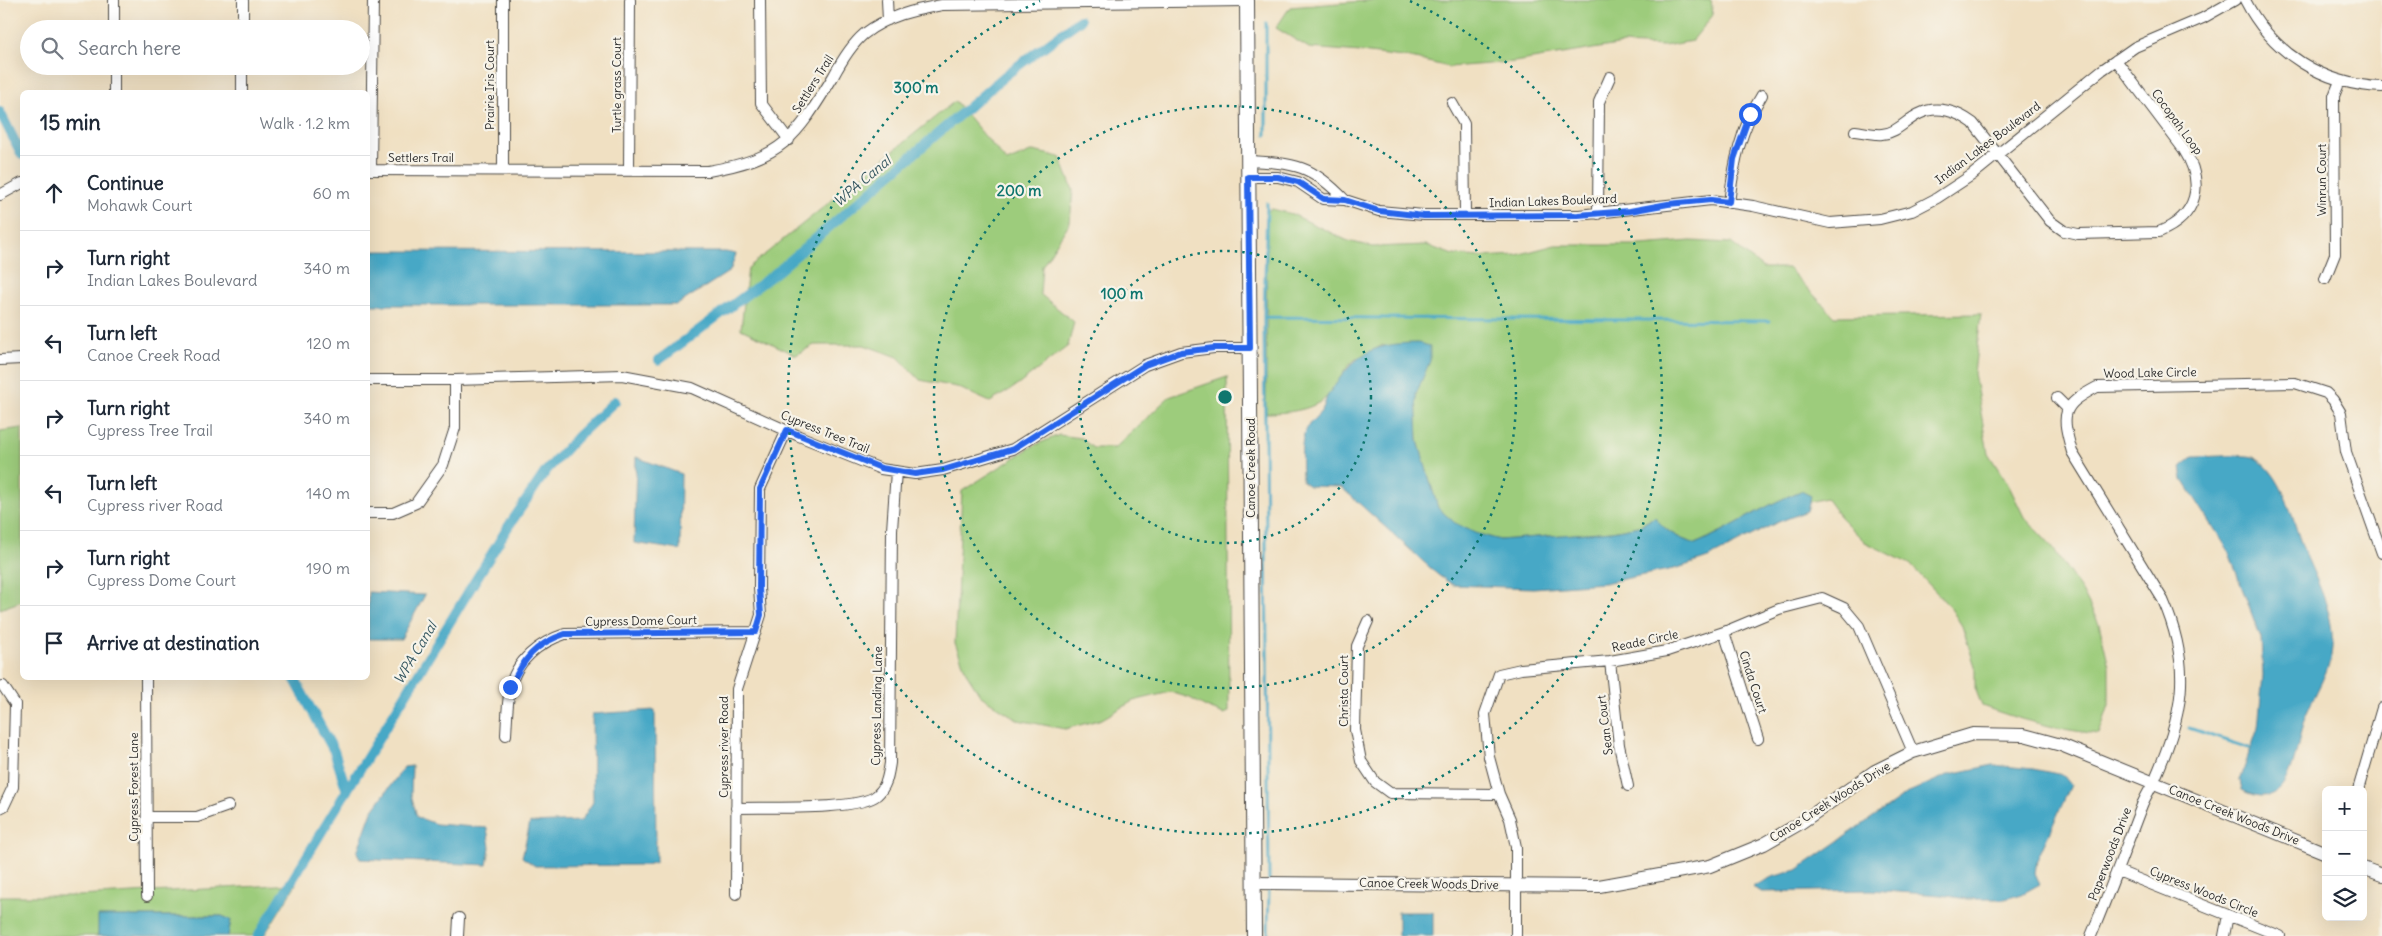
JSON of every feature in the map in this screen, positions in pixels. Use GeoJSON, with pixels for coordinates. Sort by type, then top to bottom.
{"type":"FeatureCollection","features":[{"type":"Feature","properties":{"kind":"main road","name":"Canoe Creek Road"},"geometry":{"type":"LineString","coordinates":[[1247,0],[1254,936]]}},
{"type":"Feature","properties":{"kind":"street"},"geometry":{"type":"LineString","coordinates":[[114,0],[114,20]]}},
{"type":"Feature","properties":{"kind":"street"},"geometry":{"type":"LineString","coordinates":[[243,0],[243,20]]}},
{"type":"Feature","properties":{"kind":"street"},"geometry":{"type":"LineString","coordinates":[[370,170],[373,0]]}},
{"type":"Feature","properties":{"kind":"street","name":"Prairie Iris Court"},"geometry":{"type":"LineString","coordinates":[[503,0],[503,170]]}},
{"type":"Feature","properties":{"kind":"street","name":"Turtle grass Court"},"geometry":{"type":"LineString","coordinates":[[629,171],[630,0]]}},
{"type":"Feature","properties":{"kind":"street"},"geometry":{"type":"LineString","coordinates":[[760,0],[760,103],[789,140]]}},
{"type":"Feature","properties":{"kind":"street"},"geometry":{"type":"LineString","coordinates":[[888,0],[888,20]]}},
{"type":"Feature","properties":{"kind":"street","name":"Settlers Trail"},"geometry":{"type":"LineString","coordinates":[[370,170],[708,171],[741,165],[770,154],[789,140],[808,117],[846,55],[864,35],[888,20],[910,11],[942,5],[1017,2],[1247,0]]}},
{"type":"Feature","properties":{"kind":"street","name":"Indian Lakes Boulevard"},"geometry":{"type":"LineString","coordinates":[[1248,177],[1278,177],[1298,182],[1324,199],[1345,200],[1379,211],[1424,216],[1598,214],[1711,200],[1753,206],[1830,223],[1880,219],[1912,211],[1937,198],[1972,175],[2116,60],[2135,47],[2202,18],[2235,0]]}},
{"type":"Feature","properties":{"kind":"street"},"geometry":{"type":"LineString","coordinates":[[2244,0],[2251,13],[2270,37],[2291,58],[2319,74],[2352,85],[2382,87]]}},
{"type":"Feature","properties":{"kind":"street","name":"Cocopah Loop"},"geometry":{"type":"LineString","coordinates":[[1855,131],[1881,134],[1894,131],[1919,114],[1931,109],[1960,114],[1972,123],[2050,221],[2064,231],[2078,234],[2160,232],[2170,228],[2188,211],[2196,190],[2196,174],[2192,163],[2116,60]]}},
{"type":"Feature","properties":{"kind":"street"},"geometry":{"type":"LineString","coordinates":[[114,75],[114,90]]}},
{"type":"Feature","properties":{"kind":"street"},"geometry":{"type":"LineString","coordinates":[[242,75],[242,90]]}},
{"type":"Feature","properties":{"kind":"street"},"geometry":{"type":"LineString","coordinates":[[1598,214],[1599,102],[1610,77]]}},
{"type":"Feature","properties":{"kind":"street","name":"Winrun Court"},"geometry":{"type":"LineString","coordinates":[[2325,279],[2335,254],[2334,96],[2340,81]]}},
{"type":"Feature","properties":{"kind":"street"},"geometry":{"type":"LineString","coordinates":[[1729,202],[1734,159],[1750,114],[1762,95]]}},
{"type":"Feature","properties":{"kind":"street"},"geometry":{"type":"LineString","coordinates":[[1452,103],[1464,124],[1465,216]]}},
{"type":"Feature","properties":{"kind":"street","name":"Indian Lakes Boulevard"},"geometry":{"type":"LineString","coordinates":[[1248,160],[1299,166],[1331,185],[1345,200]]}},
{"type":"Feature","properties":{"kind":"street"},"geometry":{"type":"LineString","coordinates":[[0,195],[20,184]]}},
{"type":"Feature","properties":{"kind":"street","name":"Cypress Tree Trail"},"geometry":{"type":"LineString","coordinates":[[370,380],[454,380],[622,375],[692,388],[787,430],[881,468],[915,474],[943,470],[1013,449],[1145,365],[1163,358],[1181,352],[1214,348],[1250,348]]}},
{"type":"Feature","properties":{"kind":"street"},"geometry":{"type":"LineString","coordinates":[[0,360],[20,359]]}},
{"type":"Feature","properties":{"kind":"street"},"geometry":{"type":"LineString","coordinates":[[370,513],[393,513],[416,503],[443,465],[454,428],[454,380]]}},
{"type":"Feature","properties":{"kind":"street","name":"Wood Lake Circle"},"geometry":{"type":"LineString","coordinates":[[2067,408],[2074,399],[2097,387],[2295,383],[2326,393],[2334,400],[2341,413],[2346,452],[2382,553]]}},
{"type":"Feature","properties":{"kind":"street"},"geometry":{"type":"LineString","coordinates":[[2057,398],[2067,408],[2066,430],[2072,452],[2163,600],[2174,625],[2182,668],[2179,711],[2154,782]]}},
{"type":"Feature","properties":{"kind":"street","name":"Cypress river Road"},"geometry":{"type":"LineString","coordinates":[[736,894],[736,688],[761,615],[759,588],[760,489],[787,430]]}},
{"type":"Feature","properties":{"kind":"street","name":"Cypress Landing Lane"},"geometry":{"type":"LineString","coordinates":[[736,808],[837,805],[864,802],[877,796],[886,784],[890,763],[892,530],[896,471]]}},
{"type":"Feature","properties":{"kind":"street","name":"Reade Circle"},"geometry":{"type":"LineString","coordinates":[[1517,885],[1516,847],[1512,828],[1499,794],[1489,758],[1485,714],[1499,674],[1610,661],[1667,651],[1803,602],[1822,598],[1844,608],[1859,626],[1913,752]]}},
{"type":"Feature","properties":{"kind":"street","name":"Christa Court"},"geometry":{"type":"LineString","coordinates":[[1368,621],[1357,646],[1355,730],[1361,761],[1375,782],[1390,794],[1499,794]]}},
{"type":"Feature","properties":{"kind":"street","name":"Cypress Dome Court"},"geometry":{"type":"LineString","coordinates":[[506,735],[510,687],[531,652],[550,639],[565,634],[756,632]]}},
{"type":"Feature","properties":{"kind":"street","name":"Cinda Court"},"geometry":{"type":"LineString","coordinates":[[1724,632],[1758,739]]}},
{"type":"Feature","properties":{"kind":"street","name":"Sean Court"},"geometry":{"type":"LineString","coordinates":[[1610,661],[1619,745],[1628,786]]}},
{"type":"Feature","properties":{"kind":"street","name":"Cypress Forest Lane"},"geometry":{"type":"LineString","coordinates":[[146,680],[147,896]]}},
{"type":"Feature","properties":{"kind":"street"},"geometry":{"type":"LineString","coordinates":[[0,808],[4,806],[13,787],[15,704],[2,686]]}},
{"type":"Feature","properties":{"kind":"street"},"geometry":{"type":"LineString","coordinates":[[2359,786],[2382,708]]}},
{"type":"Feature","properties":{"kind":"street","name":"Canoe Creek Woods Drive"},"geometry":{"type":"LineString","coordinates":[[1254,883],[1599,886],[1710,866],[1764,844],[1799,824],[1875,771],[1913,752],[1973,734],[2024,735],[2061,745],[2322,851]]}},
{"type":"Feature","properties":{"kind":"street","name":"Paperwoods Drive"},"geometry":{"type":"LineString","coordinates":[[2091,936],[2143,803],[2154,782]]}},
{"type":"Feature","properties":{"kind":"street"},"geometry":{"type":"LineString","coordinates":[[147,817],[197,817],[228,806]]}},
{"type":"Feature","properties":{"kind":"street"},"geometry":{"type":"LineString","coordinates":[[2367,869],[2382,875]]}},
{"type":"Feature","properties":{"kind":"street","name":"Cypress Woods Circle"},"geometry":{"type":"LineString","coordinates":[[2118,870],[2280,936]]}},
{"type":"Feature","properties":{"kind":"street"},"geometry":{"type":"LineString","coordinates":[[1516,936],[1517,885]]}},
{"type":"Feature","properties":{"kind":"street"},"geometry":{"type":"LineString","coordinates":[[2224,936],[2228,915]]}},
{"type":"Feature","properties":{"kind":"street"},"geometry":{"type":"LineString","coordinates":[[458,936],[459,918]]}},
{"type":"Feature","properties":{"kind":"green space"},"geometry":{"type":"Polygon","coordinates":[[[1376,0],[1711,0],[1713,15],[1692,41],[1664,46],[1623,44],[1514,62],[1449,67],[1411,58],[1309,48],[1276,28],[1290,7],[1376,0]]]}},
{"type":"Feature","properties":{"kind":"green space"},"geometry":{"type":"Polygon","coordinates":[[[955,101],[1007,162],[1033,151],[1060,157],[1073,190],[1070,222],[1042,266],[1040,294],[1074,322],[1068,346],[1018,385],[990,402],[957,387],[920,380],[898,357],[864,345],[814,345],[796,355],[741,329],[748,268],[955,101]]]}},
{"type":"Feature","properties":{"kind":"green space"},"geometry":{"type":"Polygon","coordinates":[[[1272,209],[1292,214],[1348,241],[1373,247],[1426,245],[1453,255],[1481,257],[1517,255],[1555,245],[1641,245],[1691,241],[1731,243],[1763,268],[1788,268],[1834,316],[1981,314],[1974,373],[1988,453],[2009,486],[2024,517],[2052,547],[2082,591],[2099,624],[2109,666],[2109,705],[2099,734],[2039,724],[1982,706],[1975,688],[1975,666],[1962,626],[1950,607],[1910,564],[1865,542],[1840,517],[1826,498],[1809,502],[1810,496],[1801,491],[1695,544],[1673,534],[1655,517],[1639,526],[1612,531],[1500,540],[1475,533],[1455,523],[1438,508],[1418,441],[1416,394],[1421,379],[1383,345],[1352,362],[1329,395],[1322,401],[1305,409],[1266,413],[1267,211],[1272,209]]]}},
{"type":"Feature","properties":{"kind":"green space"},"geometry":{"type":"Polygon","coordinates":[[[1227,377],[1229,712],[1224,714],[1190,698],[1170,692],[1133,701],[1102,719],[1065,729],[1018,720],[981,696],[967,674],[955,643],[962,491],[1033,446],[1059,435],[1081,438],[1093,448],[1115,448],[1169,397],[1227,377]]]}},
{"type":"Feature","properties":{"kind":"green space"},"geometry":{"type":"Polygon","coordinates":[[[20,428],[20,602],[0,609],[0,431],[20,428]]]}},
{"type":"Feature","properties":{"kind":"green space"},"geometry":{"type":"Polygon","coordinates":[[[296,884],[264,936],[228,936],[231,920],[222,916],[99,916],[98,936],[0,936],[0,896],[79,896],[296,884]]]}},
{"type":"Feature","properties":{"kind":"water"},"geometry":{"type":"Polygon","coordinates":[[[370,251],[726,252],[736,254],[730,271],[677,305],[370,305],[370,251]]]}},
{"type":"Feature","properties":{"kind":"water"},"geometry":{"type":"Polygon","coordinates":[[[1418,343],[1430,346],[1430,361],[1416,394],[1418,441],[1438,508],[1455,523],[1475,533],[1500,540],[1612,531],[1639,526],[1655,517],[1673,534],[1695,544],[1801,491],[1811,496],[1807,511],[1776,523],[1708,558],[1678,568],[1604,583],[1533,588],[1453,585],[1438,575],[1341,487],[1309,486],[1302,481],[1302,446],[1305,430],[1322,410],[1328,395],[1346,370],[1364,354],[1375,349],[1418,343]]]}},
{"type":"Feature","properties":{"kind":"water"},"geometry":{"type":"Polygon","coordinates":[[[2249,456],[2264,464],[2280,485],[2286,498],[2303,548],[2328,609],[2332,635],[2329,665],[2306,715],[2289,774],[2282,786],[2273,794],[2259,796],[2242,790],[2240,780],[2258,728],[2263,675],[2261,639],[2228,550],[2183,480],[2181,467],[2193,457],[2249,456]]]}},
{"type":"Feature","properties":{"kind":"water"},"geometry":{"type":"Polygon","coordinates":[[[636,457],[681,474],[680,550],[634,543],[636,457]]]}},
{"type":"Feature","properties":{"kind":"water"},"geometry":{"type":"Polygon","coordinates":[[[370,592],[425,595],[401,639],[370,639],[370,592]]]}},
{"type":"Feature","properties":{"kind":"water"},"geometry":{"type":"Polygon","coordinates":[[[655,710],[656,862],[646,865],[535,866],[522,857],[530,823],[581,821],[593,802],[592,714],[655,710]]]}},
{"type":"Feature","properties":{"kind":"water"},"geometry":{"type":"Polygon","coordinates":[[[1993,765],[2033,769],[2063,775],[2071,785],[2037,860],[2035,873],[2040,884],[2022,894],[2005,899],[1967,899],[1941,895],[1871,890],[1762,892],[1752,887],[1772,877],[1797,870],[1909,792],[1950,774],[1993,765]]]}},
{"type":"Feature","properties":{"kind":"water"},"geometry":{"type":"Polygon","coordinates":[[[412,766],[411,794],[417,817],[436,824],[487,828],[490,847],[487,865],[360,859],[357,852],[372,811],[404,767],[412,766]]]}},
{"type":"Feature","properties":{"kind":"water"},"geometry":{"type":"Polygon","coordinates":[[[1398,912],[1433,912],[1433,936],[1398,936],[1398,912]]]}},
{"type":"Feature","properties":{"kind":"water"},"geometry":{"type":"Polygon","coordinates":[[[98,916],[222,916],[231,920],[228,936],[98,936],[98,916]]]}},
{"type":"Feature","properties":{"kind":"waterway","name":"WPA Canal"},"geometry":{"type":"LineString","coordinates":[[659,360],[778,271],[1007,74],[1080,20]]}},
{"type":"Feature","properties":{"kind":"waterway"},"geometry":{"type":"LineString","coordinates":[[1266,23],[1266,135]]}},
{"type":"Feature","properties":{"kind":"waterway"},"geometry":{"type":"LineString","coordinates":[[0,112],[20,151]]}},
{"type":"Feature","properties":{"kind":"waterway"},"geometry":{"type":"LineString","coordinates":[[1267,203],[1264,317],[1770,321]]}},
{"type":"Feature","properties":{"kind":"waterway"},"geometry":{"type":"LineString","coordinates":[[1264,317],[1269,880]]}},
{"type":"Feature","properties":{"kind":"waterway","name":"WPA Canal"},"geometry":{"type":"LineString","coordinates":[[258,936],[508,527],[546,471],[576,438],[615,401]]}},
{"type":"Feature","properties":{"kind":"waterway"},"geometry":{"type":"LineString","coordinates":[[295,680],[334,751],[347,791]]}},
{"type":"Feature","properties":{"kind":"waterway"},"geometry":{"type":"LineString","coordinates":[[2189,728],[2249,748]]}},
{"type":"Feature","properties":{"kind":"waterway"},"geometry":{"type":"LineString","coordinates":[[1268,936],[1269,887]]}},
{"type":"Feature","properties":{"kind":"route"},"geometry":{"type":"LineString","coordinates":[[510,687],[531,652],[550,639],[565,634],[756,632],[761,615],[759,588],[760,489],[787,430],[881,468],[915,474],[943,470],[1013,449],[1145,365],[1181,352],[1214,348],[1250,348],[1248,177],[1278,177],[1298,182],[1324,199],[1345,200],[1379,211],[1424,216],[1578,215],[1630,211],[1668,204],[1711,200],[1729,202],[1734,159],[1750,114]]}}]}
